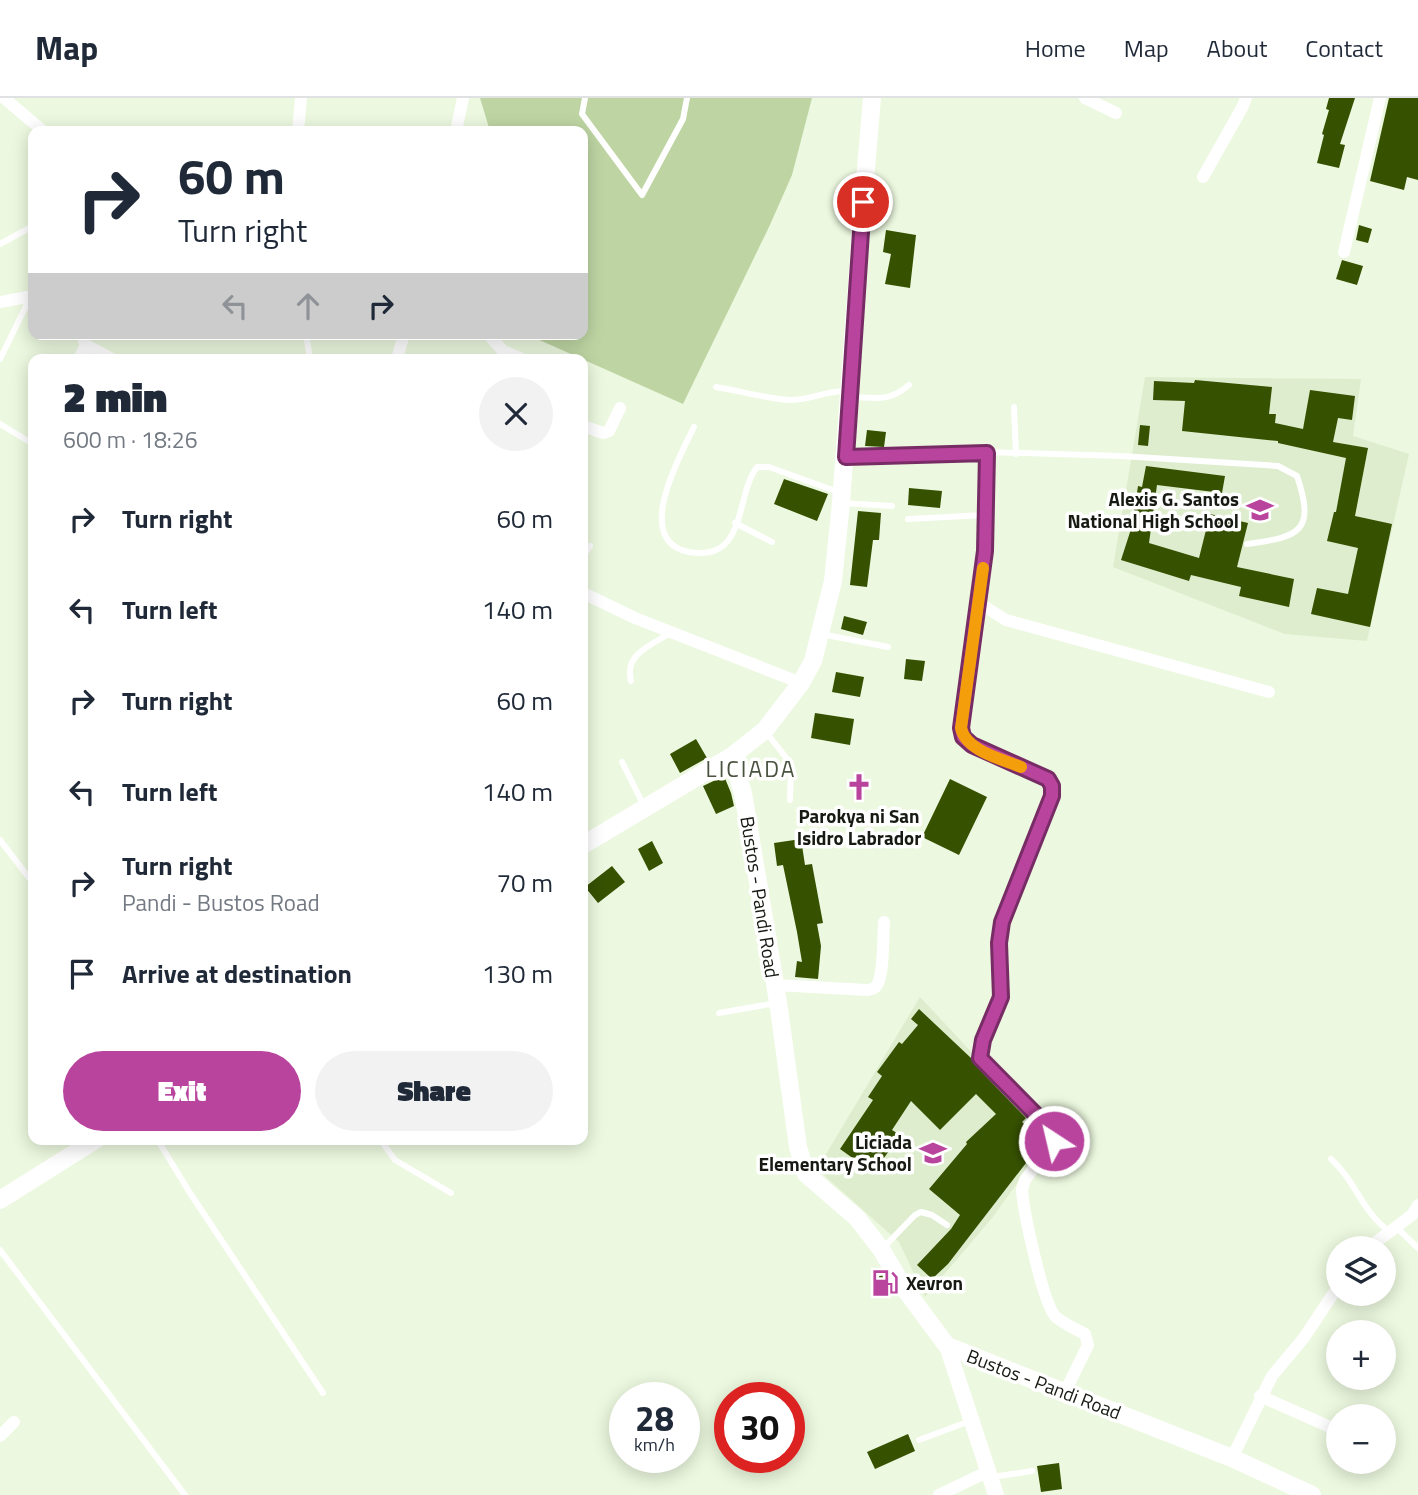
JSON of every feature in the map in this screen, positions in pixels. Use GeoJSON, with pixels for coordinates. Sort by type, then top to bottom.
{"type":"FeatureCollection","features":[{"type":"Feature","properties":{"kind":"main road"},"geometry":{"type":"LineString","coordinates":[[588,842],[732,756],[765,730],[801,682],[813,661],[833,581],[842,498],[860,229],[873,98]]}},
{"type":"Feature","properties":{"kind":"main road","name":"Bustos - Pandi Road"},"geometry":{"type":"LineString","coordinates":[[732,756],[743,793],[777,994],[798,1147],[806,1174],[857,1218],[947,1346],[1232,1458],[1312,1495]]}},
{"type":"Feature","properties":{"kind":"main road"},"geometry":{"type":"LineString","coordinates":[[0,1200],[87,1145]]}},
{"type":"Feature","properties":{"kind":"street"},"geometry":{"type":"LineString","coordinates":[[4,98],[37,126]]}},
{"type":"Feature","properties":{"kind":"street"},"geometry":{"type":"LineString","coordinates":[[298,126],[301,98]]}},
{"type":"Feature","properties":{"kind":"street"},"geometry":{"type":"LineString","coordinates":[[457,126],[463,98]]}},
{"type":"Feature","properties":{"kind":"street"},"geometry":{"type":"LineString","coordinates":[[1085,98],[1116,113]]}},
{"type":"Feature","properties":{"kind":"street"},"geometry":{"type":"LineString","coordinates":[[1203,177],[1245,98]]}},
{"type":"Feature","properties":{"kind":"street"},"geometry":{"type":"LineString","coordinates":[[1344,252],[1381,98]]}},
{"type":"Feature","properties":{"kind":"street"},"geometry":{"type":"LineString","coordinates":[[0,302],[28,298]]}},
{"type":"Feature","properties":{"kind":"street"},"geometry":{"type":"LineString","coordinates":[[83,340],[104,354]]}},
{"type":"Feature","properties":{"kind":"street"},"geometry":{"type":"LineString","coordinates":[[493,340],[503,351],[510,354]]}},
{"type":"Feature","properties":{"kind":"street"},"geometry":{"type":"LineString","coordinates":[[588,428],[603,433],[609,430],[620,408]]}},
{"type":"Feature","properties":{"kind":"street"},"geometry":{"type":"LineString","coordinates":[[846,457],[987,453],[985,551],[961,728],[963,737],[972,745],[1048,779],[1052,786],[1052,796],[1002,922],[999,943],[1001,997],[983,1040],[980,1058],[1054,1135],[1054,1141],[1025,1180],[1022,1189],[1051,1310],[1056,1317],[1085,1334],[1088,1345],[1065,1391]]}},
{"type":"Feature","properties":{"kind":"street"},"geometry":{"type":"LineString","coordinates":[[588,595],[635,618],[801,682]]}},
{"type":"Feature","properties":{"kind":"street"},"geometry":{"type":"LineString","coordinates":[[979,603],[1006,620],[1269,692]]}},
{"type":"Feature","properties":{"kind":"street"},"geometry":{"type":"LineString","coordinates":[[777,994],[874,988],[879,984],[884,922]]}},
{"type":"Feature","properties":{"kind":"street"},"geometry":{"type":"LineString","coordinates":[[1385,1236],[1412,1215],[1418,1205]]}},
{"type":"Feature","properties":{"kind":"street"},"geometry":{"type":"LineString","coordinates":[[1232,1458],[1272,1376],[1303,1339],[1326,1304]]}},
{"type":"Feature","properties":{"kind":"street"},"geometry":{"type":"LineString","coordinates":[[947,1346],[996,1495]]}},
{"type":"Feature","properties":{"kind":"street"},"geometry":{"type":"LineString","coordinates":[[1260,1396],[1326,1425]]}},
{"type":"Feature","properties":{"kind":"street"},"geometry":{"type":"LineString","coordinates":[[0,1436],[14,1422]]}},
{"type":"Feature","properties":{"kind":"street"},"geometry":{"type":"LineString","coordinates":[[939,1495],[990,1474]]}},
{"type":"Feature","properties":{"kind":"lane"},"geometry":{"type":"LineString","coordinates":[[585,98],[582,114],[642,195],[683,119],[687,98]]}},
{"type":"Feature","properties":{"kind":"lane"},"geometry":{"type":"LineString","coordinates":[[0,244],[28,229]]}},
{"type":"Feature","properties":{"kind":"lane"},"geometry":{"type":"LineString","coordinates":[[0,359],[28,305]]}},
{"type":"Feature","properties":{"kind":"lane"},"geometry":{"type":"LineString","coordinates":[[716,387],[789,400],[805,399],[833,390],[885,399],[909,385]]}},
{"type":"Feature","properties":{"kind":"lane"},"geometry":{"type":"LineString","coordinates":[[1014,407],[1016,454]]}},
{"type":"Feature","properties":{"kind":"lane"},"geometry":{"type":"LineString","coordinates":[[0,424],[28,440]]}},
{"type":"Feature","properties":{"kind":"lane"},"geometry":{"type":"LineString","coordinates":[[694,427],[664,495],[662,513],[669,542],[683,551],[715,551],[727,543],[750,476],[757,467],[769,467],[842,498],[892,506]]}},
{"type":"Feature","properties":{"kind":"lane"},"geometry":{"type":"LineString","coordinates":[[987,453],[1121,456],[1279,466],[1297,476],[1305,498],[1302,524],[1289,537],[1247,544]]}},
{"type":"Feature","properties":{"kind":"lane"},"geometry":{"type":"LineString","coordinates":[[908,519],[985,515]]}},
{"type":"Feature","properties":{"kind":"lane"},"geometry":{"type":"LineString","coordinates":[[735,523],[772,542]]}},
{"type":"Feature","properties":{"kind":"lane"},"geometry":{"type":"LineString","coordinates":[[631,681],[628,670],[635,656],[672,632]]}},
{"type":"Feature","properties":{"kind":"lane"},"geometry":{"type":"LineString","coordinates":[[821,634],[888,647]]}},
{"type":"Feature","properties":{"kind":"lane"},"geometry":{"type":"LineString","coordinates":[[765,730],[791,764],[790,800]]}},
{"type":"Feature","properties":{"kind":"lane"},"geometry":{"type":"LineString","coordinates":[[622,762],[645,808]]}},
{"type":"Feature","properties":{"kind":"lane"},"geometry":{"type":"LineString","coordinates":[[0,840],[28,876]]}},
{"type":"Feature","properties":{"kind":"lane"},"geometry":{"type":"LineString","coordinates":[[719,1013],[777,994]]}},
{"type":"Feature","properties":{"kind":"lane"},"geometry":{"type":"LineString","coordinates":[[161,1145],[323,1393]]}},
{"type":"Feature","properties":{"kind":"lane"},"geometry":{"type":"LineString","coordinates":[[384,1145],[395,1160],[451,1193]]}},
{"type":"Feature","properties":{"kind":"lane"},"geometry":{"type":"LineString","coordinates":[[1331,1159],[1344,1173],[1370,1216],[1418,1248]]}},
{"type":"Feature","properties":{"kind":"lane"},"geometry":{"type":"LineString","coordinates":[[881,1249],[921,1212],[932,1215],[947,1225]]}},
{"type":"Feature","properties":{"kind":"lane"},"geometry":{"type":"LineString","coordinates":[[0,1250],[185,1495]]}},
{"type":"Feature","properties":{"kind":"lane"},"geometry":{"type":"LineString","coordinates":[[919,1440],[971,1421]]}},
{"type":"Feature","properties":{"kind":"lane"},"geometry":{"type":"LineString","coordinates":[[990,1474],[1032,1471]]}},
{"type":"Feature","properties":{"kind":"shaded area"},"geometry":{"type":"Polygon","coordinates":[[[480,98],[812,98],[792,175],[683,404],[588,362],[588,354],[571,354],[539,340],[588,340],[588,126],[488,126],[480,98]]]}},
{"type":"Feature","properties":{"kind":"shaded area","name":"Alexis G. Santos National High School"},"geometry":{"type":"Polygon","coordinates":[[[1145,377],[1361,379],[1353,436],[1409,454],[1367,641],[1285,634],[1113,567],[1145,377]]]}},
{"type":"Feature","properties":{"kind":"shaded area","name":"Liciada Elementary School"},"geometry":{"type":"Polygon","coordinates":[[[920,997],[1051,1137],[992,1218],[925,1297],[899,1242],[817,1169],[920,997]]]}},
{"type":"Feature","properties":{"kind":"building"},"geometry":{"type":"Polygon","coordinates":[[[1329,98],[1355,98],[1340,144],[1345,145],[1339,168],[1317,163],[1329,110],[1326,109],[1329,98]]]}},
{"type":"Feature","properties":{"kind":"building"},"geometry":{"type":"Polygon","coordinates":[[[1389,98],[1418,98],[1418,180],[1407,177],[1404,190],[1370,181],[1389,98]]]}},
{"type":"Feature","properties":{"kind":"building"},"geometry":{"type":"Polygon","coordinates":[[[1359,225],[1372,229],[1368,243],[1356,240],[1359,225]]]}},
{"type":"Feature","properties":{"kind":"building"},"geometry":{"type":"Polygon","coordinates":[[[886,230],[916,235],[910,288],[885,284],[891,254],[883,252],[886,230]]]}},
{"type":"Feature","properties":{"kind":"building"},"geometry":{"type":"Polygon","coordinates":[[[1342,260],[1363,266],[1357,285],[1336,279],[1342,260]]]}},
{"type":"Feature","properties":{"kind":"building"},"geometry":{"type":"Polygon","coordinates":[[[1195,380],[1272,387],[1269,414],[1276,414],[1275,423],[1303,429],[1310,390],[1355,396],[1352,420],[1338,418],[1333,442],[1368,448],[1355,516],[1392,524],[1370,627],[1311,614],[1317,588],[1348,594],[1358,548],[1327,541],[1336,512],[1346,458],[1278,441],[1182,431],[1185,401],[1153,400],[1154,381],[1194,383],[1195,380]]]}},
{"type":"Feature","properties":{"kind":"building"},"geometry":{"type":"Polygon","coordinates":[[[1140,425],[1150,426],[1148,446],[1138,445],[1140,425]]]}},
{"type":"Feature","properties":{"kind":"building"},"geometry":{"type":"Polygon","coordinates":[[[867,430],[886,432],[884,447],[865,446],[867,430]]]}},
{"type":"Feature","properties":{"kind":"building"},"geometry":{"type":"Polygon","coordinates":[[[1146,466],[1225,476],[1222,493],[1157,485],[1149,543],[1199,558],[1210,514],[1248,523],[1237,567],[1294,579],[1289,607],[1239,596],[1241,587],[1191,575],[1189,581],[1121,560],[1132,526],[1138,486],[1142,487],[1146,466]]]}},
{"type":"Feature","properties":{"kind":"building"},"geometry":{"type":"Polygon","coordinates":[[[784,479],[828,494],[817,521],[774,504],[784,479]]]}},
{"type":"Feature","properties":{"kind":"building"},"geometry":{"type":"Polygon","coordinates":[[[909,488],[942,491],[940,508],[908,505],[909,488]]]}},
{"type":"Feature","properties":{"kind":"building"},"geometry":{"type":"Polygon","coordinates":[[[858,511],[881,513],[879,540],[873,540],[867,587],[850,585],[858,511]]]}},
{"type":"Feature","properties":{"kind":"building"},"geometry":{"type":"Polygon","coordinates":[[[844,616],[867,622],[863,635],[841,629],[844,616]]]}},
{"type":"Feature","properties":{"kind":"building"},"geometry":{"type":"Polygon","coordinates":[[[906,659],[925,661],[922,681],[904,679],[906,659]]]}},
{"type":"Feature","properties":{"kind":"building"},"geometry":{"type":"Polygon","coordinates":[[[836,672],[864,677],[860,697],[832,692],[836,672]]]}},
{"type":"Feature","properties":{"kind":"building"},"geometry":{"type":"Polygon","coordinates":[[[815,713],[854,719],[850,745],[811,738],[815,713]]]}},
{"type":"Feature","properties":{"kind":"building"},"geometry":{"type":"Polygon","coordinates":[[[696,739],[707,758],[680,773],[670,754],[696,739]]]}},
{"type":"Feature","properties":{"kind":"building"},"geometry":{"type":"Polygon","coordinates":[[[724,776],[734,806],[716,814],[703,786],[724,776]]]}},
{"type":"Feature","properties":{"kind":"building"},"geometry":{"type":"Polygon","coordinates":[[[950,779],[987,797],[959,855],[922,837],[950,779]]]}},
{"type":"Feature","properties":{"kind":"building"},"geometry":{"type":"Polygon","coordinates":[[[801,839],[805,865],[812,864],[823,923],[817,924],[821,946],[818,979],[795,977],[797,961],[802,962],[783,865],[777,866],[774,843],[801,839]]]}},
{"type":"Feature","properties":{"kind":"building"},"geometry":{"type":"Polygon","coordinates":[[[652,841],[663,863],[649,871],[638,849],[652,841]]]}},
{"type":"Feature","properties":{"kind":"building"},"geometry":{"type":"Polygon","coordinates":[[[612,866],[625,882],[598,903],[588,891],[588,885],[612,866]]]}},
{"type":"Feature","properties":{"kind":"building"},"geometry":{"type":"Polygon","coordinates":[[[919,1009],[971,1058],[1026,1118],[1022,1122],[1043,1141],[948,1264],[932,1279],[917,1265],[951,1229],[960,1215],[929,1189],[966,1142],[996,1114],[976,1094],[940,1130],[911,1101],[892,1130],[900,1135],[877,1168],[857,1155],[854,1159],[840,1149],[873,1100],[868,1097],[882,1076],[877,1072],[899,1042],[902,1044],[918,1025],[911,1019],[919,1009]]]}},
{"type":"Feature","properties":{"kind":"building","name":"Xevron"},"geometry":{"type":"Polygon","coordinates":[[[882,1274],[892,1290],[886,1295],[874,1281],[882,1274]]]}},
{"type":"Feature","properties":{"kind":"building"},"geometry":{"type":"Polygon","coordinates":[[[908,1434],[915,1451],[875,1469],[867,1452],[908,1434]]]}},
{"type":"Feature","properties":{"kind":"building"},"geometry":{"type":"Polygon","coordinates":[[[1059,1463],[1062,1489],[1041,1492],[1037,1466],[1059,1463]]]}},
{"type":"Feature","properties":{"kind":"slow traffic"},"geometry":{"type":"LineString","coordinates":[[983,568],[961,728],[963,737],[972,745],[1021,767]]}},
{"type":"Feature","properties":{"kind":"place","name":"Alexis G. Santos National High School"},"geometry":{"type":"Point","coordinates":[1260,510]}},
{"type":"Feature","properties":{"kind":"place","name":"Parokya ni San Isidro Labrador"},"geometry":{"type":"Point","coordinates":[859,787]}},
{"type":"Feature","properties":{"kind":"place","name":"Liciada Elementary School"},"geometry":{"type":"Point","coordinates":[933,1153]}},
{"type":"Feature","properties":{"kind":"place","name":"Xevron"},"geometry":{"type":"Point","coordinates":[885,1283]}},
{"type":"Feature","properties":{"kind":"district","name":"LICIADA"},"geometry":{"type":"Point","coordinates":[751,769]}},
{"type":"Feature","properties":{"kind":"route"},"geometry":{"type":"LineString","coordinates":[[863,202],[846,457],[987,453],[985,551],[961,728],[963,737],[972,745],[1048,779],[1052,786],[1052,796],[1002,922],[999,943],[1001,997],[983,1040],[980,1058],[1050,1129],[1054,1141]]}}]}
